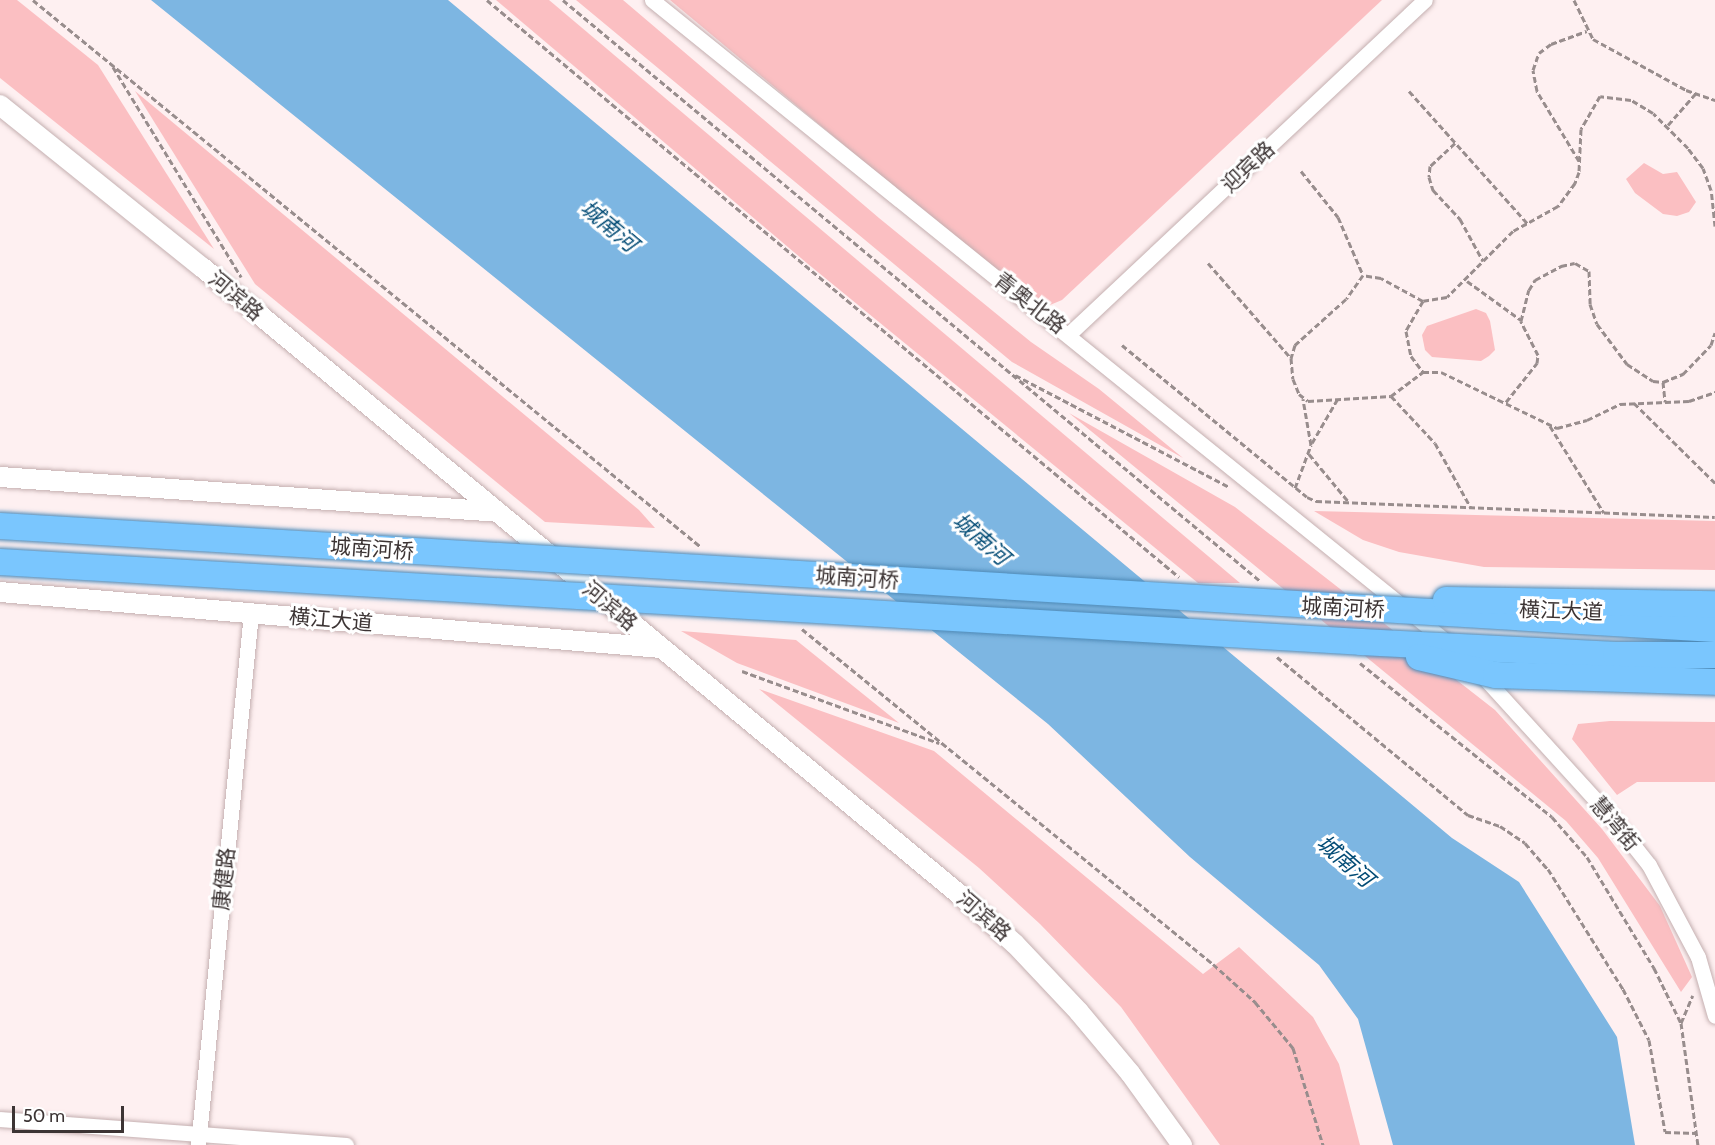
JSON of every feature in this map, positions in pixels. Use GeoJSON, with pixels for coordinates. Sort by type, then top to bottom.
{"type":"FeatureCollection","features":[{"type":"Feature","properties":{"kind":"highway","name":"城南河桥"},"geometry":{"type":"LineString","coordinates":[[0,526],[1715,629]]}},
{"type":"Feature","properties":{"kind":"highway","name":"城南河桥"},"geometry":{"type":"LineString","coordinates":[[0,562],[1359,651],[1715,655]]}},
{"type":"Feature","properties":{"kind":"highway"},"geometry":{"type":"LineString","coordinates":[[1320,607],[1484,598],[1715,604]]}},
{"type":"Feature","properties":{"kind":"highway"},"geometry":{"type":"LineString","coordinates":[[1359,651],[1496,675],[1715,682]]}},
{"type":"Feature","properties":{"kind":"street","name":"青奥北路"},"geometry":{"type":"LineString","coordinates":[[652,0],[1069,334],[1287,514],[1407,607],[1469,661]]}},
{"type":"Feature","properties":{"kind":"street","name":"迎宾路"},"geometry":{"type":"LineString","coordinates":[[1069,334],[1425,0]]}},
{"type":"Feature","properties":{"kind":"street","name":"河滨路"},"geometry":{"type":"LineString","coordinates":[[0,105],[497,512],[1015,944],[1130,1073],[1182,1145]]}},
{"type":"Feature","properties":{"kind":"street"},"geometry":{"type":"LineString","coordinates":[[0,477],[497,512]]}},
{"type":"Feature","properties":{"kind":"street","name":"横江大道"},"geometry":{"type":"LineString","coordinates":[[0,592],[661,648]]}},
{"type":"Feature","properties":{"kind":"street","name":"横江大道"},"geometry":{"type":"LineString","coordinates":[[1407,607],[1715,616]]}},
{"type":"Feature","properties":{"kind":"street","name":"康健路"},"geometry":{"type":"LineString","coordinates":[[199,1138],[251,613]]}},
{"type":"Feature","properties":{"kind":"street"},"geometry":{"type":"LineString","coordinates":[[1469,661],[1715,670]]}},
{"type":"Feature","properties":{"kind":"street","name":"慧湾街"},"geometry":{"type":"LineString","coordinates":[[1469,661],[1611,817],[1649,865],[1698,957],[1715,1016]]}},
{"type":"Feature","properties":{"kind":"street"},"geometry":{"type":"LineString","coordinates":[[0,1119],[199,1138],[346,1145]]}},
{"type":"Feature","properties":{"kind":"path"},"geometry":{"type":"LineString","coordinates":[[33,0],[704,550]]}},
{"type":"Feature","properties":{"kind":"path"},"geometry":{"type":"LineString","coordinates":[[487,0],[1185,581]]}},
{"type":"Feature","properties":{"kind":"path"},"geometry":{"type":"LineString","coordinates":[[563,0],[1265,586]]}},
{"type":"Feature","properties":{"kind":"path"},"geometry":{"type":"LineString","coordinates":[[1574,0],[1588,31],[1610,50],[1696,93],[1715,100]]}},
{"type":"Feature","properties":{"kind":"path"},"geometry":{"type":"LineString","coordinates":[[1580,162],[1537,91],[1533,70],[1539,53],[1551,44],[1588,31]]}},
{"type":"Feature","properties":{"kind":"path"},"geometry":{"type":"LineString","coordinates":[[111,63],[246,285]]}},
{"type":"Feature","properties":{"kind":"path"},"geometry":{"type":"LineString","coordinates":[[1409,91],[1528,224]]}},
{"type":"Feature","properties":{"kind":"path"},"geometry":{"type":"LineString","coordinates":[[1668,125],[1696,93]]}},
{"type":"Feature","properties":{"kind":"path"},"geometry":{"type":"LineString","coordinates":[[1363,275],[1381,278],[1423,301],[1447,297],[1467,281],[1513,231],[1528,224],[1568,195],[1580,162],[1581,129],[1600,96],[1631,100],[1668,125],[1703,168],[1711,190],[1715,226]]}},
{"type":"Feature","properties":{"kind":"path"},"geometry":{"type":"LineString","coordinates":[[1455,143],[1430,166],[1429,177],[1433,190],[1460,219],[1483,261]]}},
{"type":"Feature","properties":{"kind":"path"},"geometry":{"type":"LineString","coordinates":[[1301,171],[1338,217],[1363,275]]}},
{"type":"Feature","properties":{"kind":"path"},"geometry":{"type":"LineString","coordinates":[[1208,263],[1291,358]]}},
{"type":"Feature","properties":{"kind":"path"},"geometry":{"type":"LineString","coordinates":[[1521,320],[1524,302],[1535,280],[1561,266],[1582,265],[1591,278],[1593,314],[1604,335],[1635,371],[1663,382],[1683,374],[1711,345],[1715,333]]}},
{"type":"Feature","properties":{"kind":"path"},"geometry":{"type":"LineString","coordinates":[[1311,445],[1303,398],[1293,379],[1291,358],[1295,345],[1346,300],[1363,275]]}},
{"type":"Feature","properties":{"kind":"path"},"geometry":{"type":"LineString","coordinates":[[1467,281],[1521,320],[1538,355],[1537,363],[1506,403]]}},
{"type":"Feature","properties":{"kind":"path"},"geometry":{"type":"LineString","coordinates":[[1423,301],[1406,331],[1411,356],[1423,372]]}},
{"type":"Feature","properties":{"kind":"path"},"geometry":{"type":"LineString","coordinates":[[1122,345],[1295,488],[1316,501],[1715,517]]}},
{"type":"Feature","properties":{"kind":"path"},"geometry":{"type":"LineString","coordinates":[[1008,371],[1237,490]]}},
{"type":"Feature","properties":{"kind":"path"},"geometry":{"type":"LineString","coordinates":[[1303,398],[1308,401],[1391,396],[1423,372],[1441,372],[1550,426],[1568,427],[1620,404],[1689,401],[1715,392]]}},
{"type":"Feature","properties":{"kind":"path"},"geometry":{"type":"LineString","coordinates":[[1663,382],[1665,402]]}},
{"type":"Feature","properties":{"kind":"path"},"geometry":{"type":"LineString","coordinates":[[1391,396],[1435,443],[1472,508]]}},
{"type":"Feature","properties":{"kind":"path"},"geometry":{"type":"LineString","coordinates":[[1295,488],[1311,445],[1337,400]]}},
{"type":"Feature","properties":{"kind":"path"},"geometry":{"type":"LineString","coordinates":[[1634,403],[1715,483]]}},
{"type":"Feature","properties":{"kind":"path"},"geometry":{"type":"LineString","coordinates":[[1550,426],[1605,513]]}},
{"type":"Feature","properties":{"kind":"path"},"geometry":{"type":"LineString","coordinates":[[1309,454],[1348,502]]}},
{"type":"Feature","properties":{"kind":"path"},"geometry":{"type":"LineString","coordinates":[[795,624],[1213,964],[1276,1023],[1293,1048],[1323,1145]]}},
{"type":"Feature","properties":{"kind":"path"},"geometry":{"type":"LineString","coordinates":[[1267,649],[1468,815],[1500,826],[1525,843],[1548,868],[1623,989],[1649,1040],[1665,1132],[1696,1133]]}},
{"type":"Feature","properties":{"kind":"path"},"geometry":{"type":"LineString","coordinates":[[1359,651],[1552,818],[1587,856],[1654,968],[1681,1023],[1698,1145]]}},
{"type":"Feature","properties":{"kind":"path"},"geometry":{"type":"LineString","coordinates":[[742,671],[943,745]]}},
{"type":"Feature","properties":{"kind":"path"},"geometry":{"type":"LineString","coordinates":[[1681,1023],[1696,989]]}},
{"type":"Feature","properties":{"kind":"shaded area"},"geometry":{"type":"Polygon","coordinates":[[[0,0],[17,0],[98,65],[214,249],[0,78],[0,0]]]}},
{"type":"Feature","properties":{"kind":"shaded area"},"geometry":{"type":"Polygon","coordinates":[[[496,0],[549,0],[1240,583],[1198,583],[808,264],[496,0]]]}},
{"type":"Feature","properties":{"kind":"shaded area"},"geometry":{"type":"Polygon","coordinates":[[[576,0],[623,0],[879,218],[1031,342],[1099,389],[1183,458],[1012,362],[576,0]]]}},
{"type":"Feature","properties":{"kind":"shaded area"},"geometry":{"type":"Polygon","coordinates":[[[670,0],[1382,0],[1062,300],[1050,305],[1031,301],[670,0]]]}},
{"type":"Feature","properties":{"kind":"shaded area"},"geometry":{"type":"Polygon","coordinates":[[[135,91],[639,510],[655,528],[545,522],[255,284],[135,91]]]}},
{"type":"Feature","properties":{"kind":"shaded area"},"geometry":{"type":"Polygon","coordinates":[[[1644,163],[1663,174],[1677,172],[1696,202],[1689,212],[1677,216],[1663,214],[1635,193],[1626,179],[1644,163]]]}},
{"type":"Feature","properties":{"kind":"shaded area"},"geometry":{"type":"Polygon","coordinates":[[[1476,309],[1486,313],[1490,321],[1495,350],[1489,356],[1481,361],[1432,357],[1425,350],[1422,335],[1427,326],[1476,309]]]}},
{"type":"Feature","properties":{"kind":"shaded area"},"geometry":{"type":"Polygon","coordinates":[[[1069,413],[1235,507],[1495,710],[1602,829],[1660,906],[1692,977],[1681,992],[1598,858],[1566,821],[1069,413]]]}},
{"type":"Feature","properties":{"kind":"shaded area"},"geometry":{"type":"Polygon","coordinates":[[[1314,511],[1715,521],[1715,570],[1484,567],[1399,552],[1363,540],[1314,511]]]}},
{"type":"Feature","properties":{"kind":"shaded area"},"geometry":{"type":"Polygon","coordinates":[[[681,631],[796,640],[899,723],[737,663],[681,631]]]}},
{"type":"Feature","properties":{"kind":"shaded area"},"geometry":{"type":"Polygon","coordinates":[[[759,689],[934,751],[1203,974],[1239,947],[1313,1017],[1339,1064],[1360,1145],[1220,1145],[1121,1007],[1040,924],[979,868],[759,689]]]}},
{"type":"Feature","properties":{"kind":"shaded area"},"geometry":{"type":"Polygon","coordinates":[[[1610,721],[1715,722],[1715,782],[1637,782],[1617,795],[1572,739],[1578,724],[1610,721]]]}},
{"type":"Feature","properties":{"kind":"water","name":"城南河"},"geometry":{"type":"Polygon","coordinates":[[[151,0],[448,0],[1452,838],[1519,882],[1617,1037],[1635,1145],[1393,1145],[1358,1019],[1319,965],[1190,857],[1048,724],[151,0]]]}}]}
